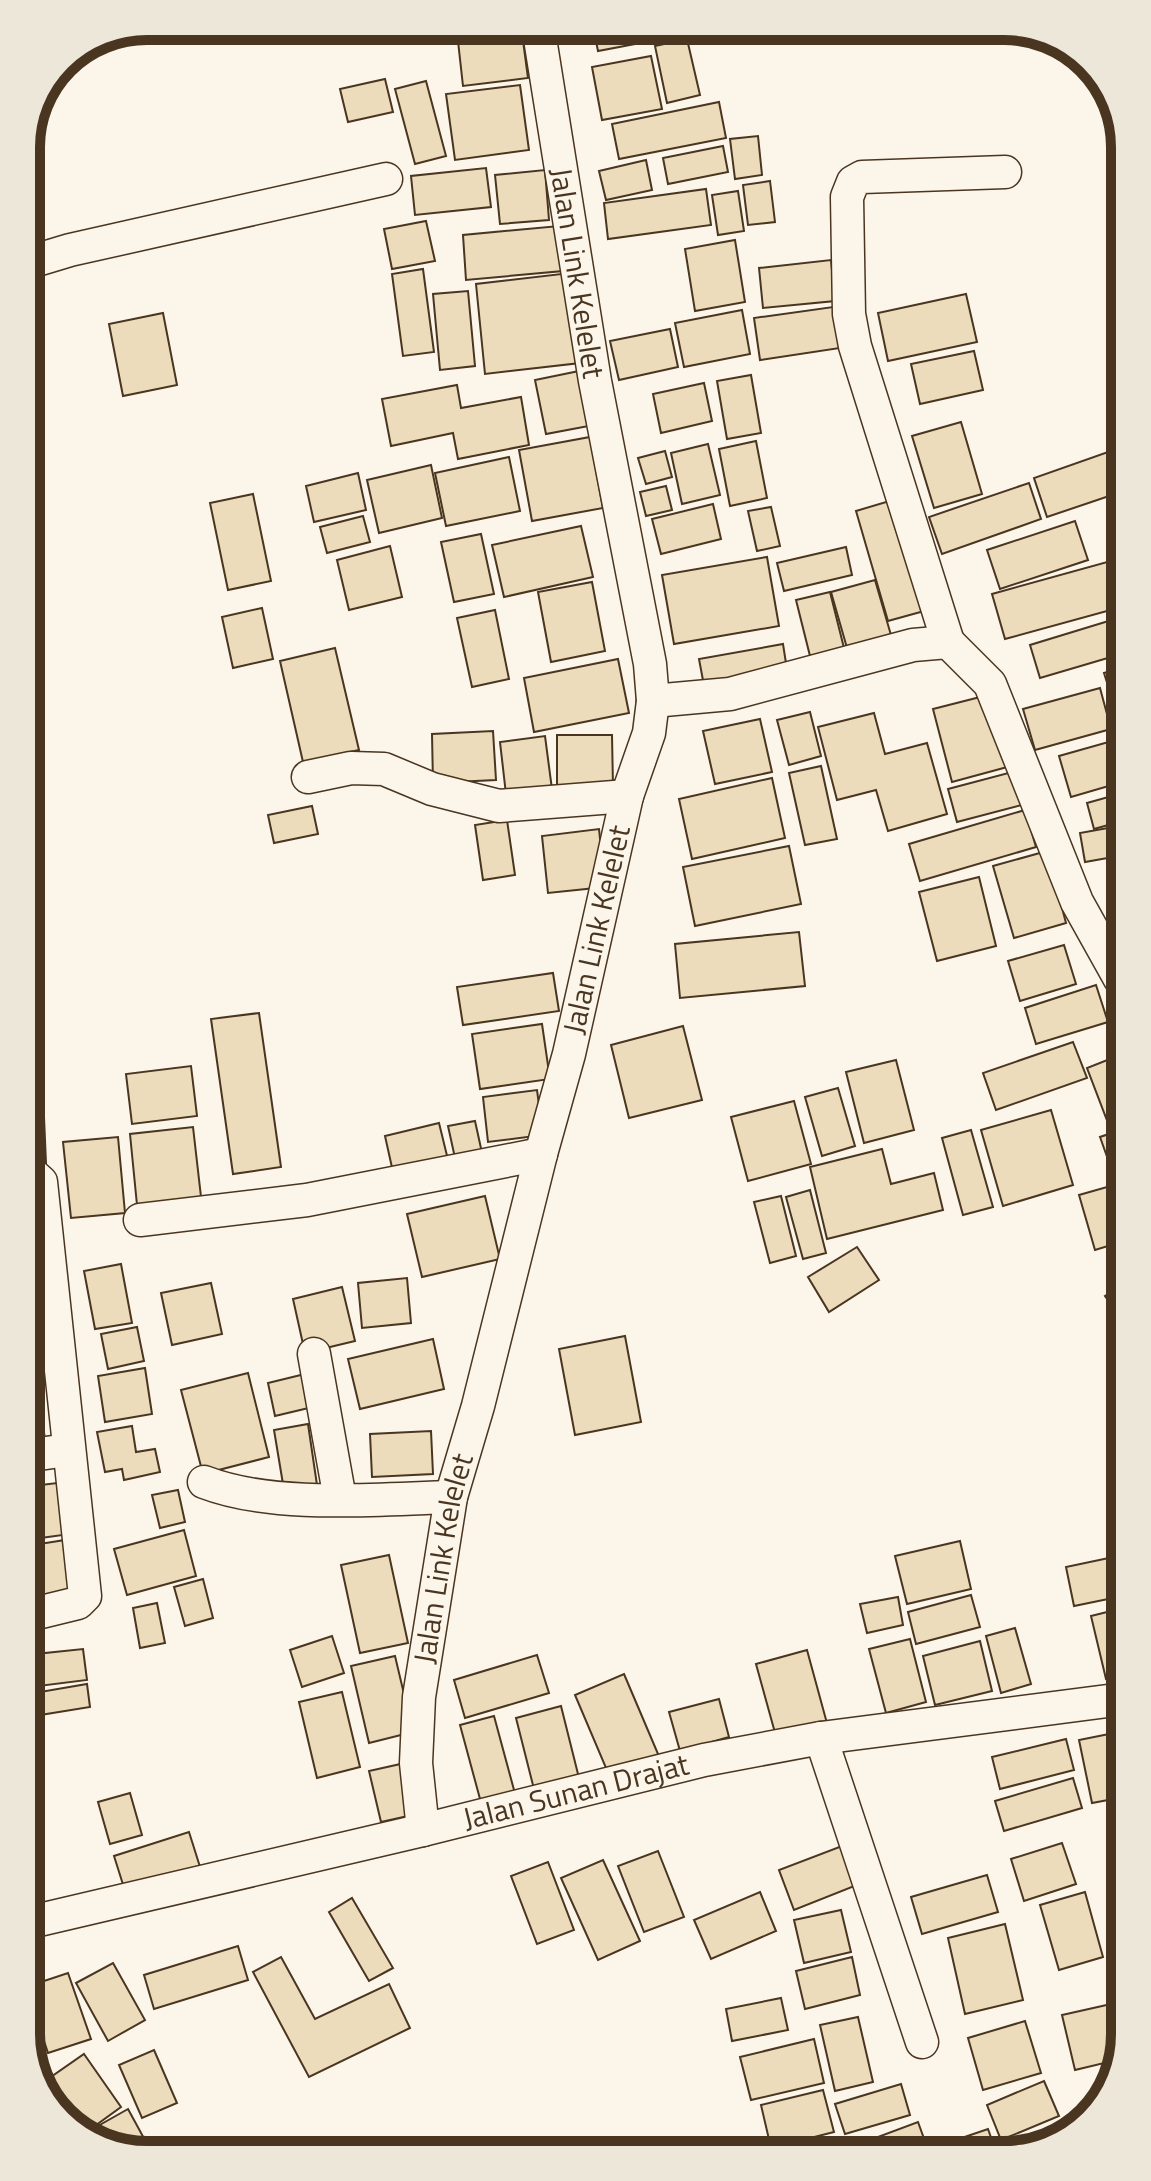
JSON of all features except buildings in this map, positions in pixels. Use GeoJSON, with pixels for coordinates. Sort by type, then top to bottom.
{"type":"FeatureCollection","features":[{"type":"Feature","properties":{"kind":"street","name":"Jalan Link Kelelet"},"geometry":{"type":"LineString","coordinates":[[423,1830],[416,1763],[419,1697],[451,1497],[478,1406],[569,1054],[627,796],[649,733],[653,701],[650,664],[595,381],[540,40]]}},
{"type":"Feature","properties":{"kind":"street"},"geometry":{"type":"LineString","coordinates":[[1005,172],[862,177],[853,182],[847,197],[849,314],[855,346],[948,642],[990,684],[1077,902],[1111,963]]}},
{"type":"Feature","properties":{"kind":"street"},"geometry":{"type":"LineString","coordinates":[[40,259],[386,179]]}},
{"type":"Feature","properties":{"kind":"street"},"geometry":{"type":"LineString","coordinates":[[653,701],[730,694],[913,645],[948,642]]}},
{"type":"Feature","properties":{"kind":"street"},"geometry":{"type":"LineString","coordinates":[[308,777],[351,768],[384,769],[432,789],[499,806],[627,796]]}},
{"type":"Feature","properties":{"kind":"street"},"geometry":{"type":"LineString","coordinates":[[140,1220],[307,1200],[541,1154]]}},
{"type":"Feature","properties":{"kind":"street"},"geometry":{"type":"LineString","coordinates":[[40,1181],[43,1309],[67,1450],[85,1596],[78,1603],[40,1612]]}},
{"type":"Feature","properties":{"kind":"street"},"geometry":{"type":"LineString","coordinates":[[314,1354],[340,1499]]}},
{"type":"Feature","properties":{"kind":"street"},"geometry":{"type":"LineString","coordinates":[[40,1454],[67,1450]]}},
{"type":"Feature","properties":{"kind":"street"},"geometry":{"type":"LineString","coordinates":[[204,1482],[228,1491],[259,1496],[340,1499],[451,1497]]}},
{"type":"Feature","properties":{"kind":"street","name":"Jalan Sunan Drajat"},"geometry":{"type":"LineString","coordinates":[[40,1920],[704,1760],[821,1738],[1111,1701]]}},
{"type":"Feature","properties":{"kind":"street"},"geometry":{"type":"LineString","coordinates":[[821,1738],[922,2042]]}}]}
